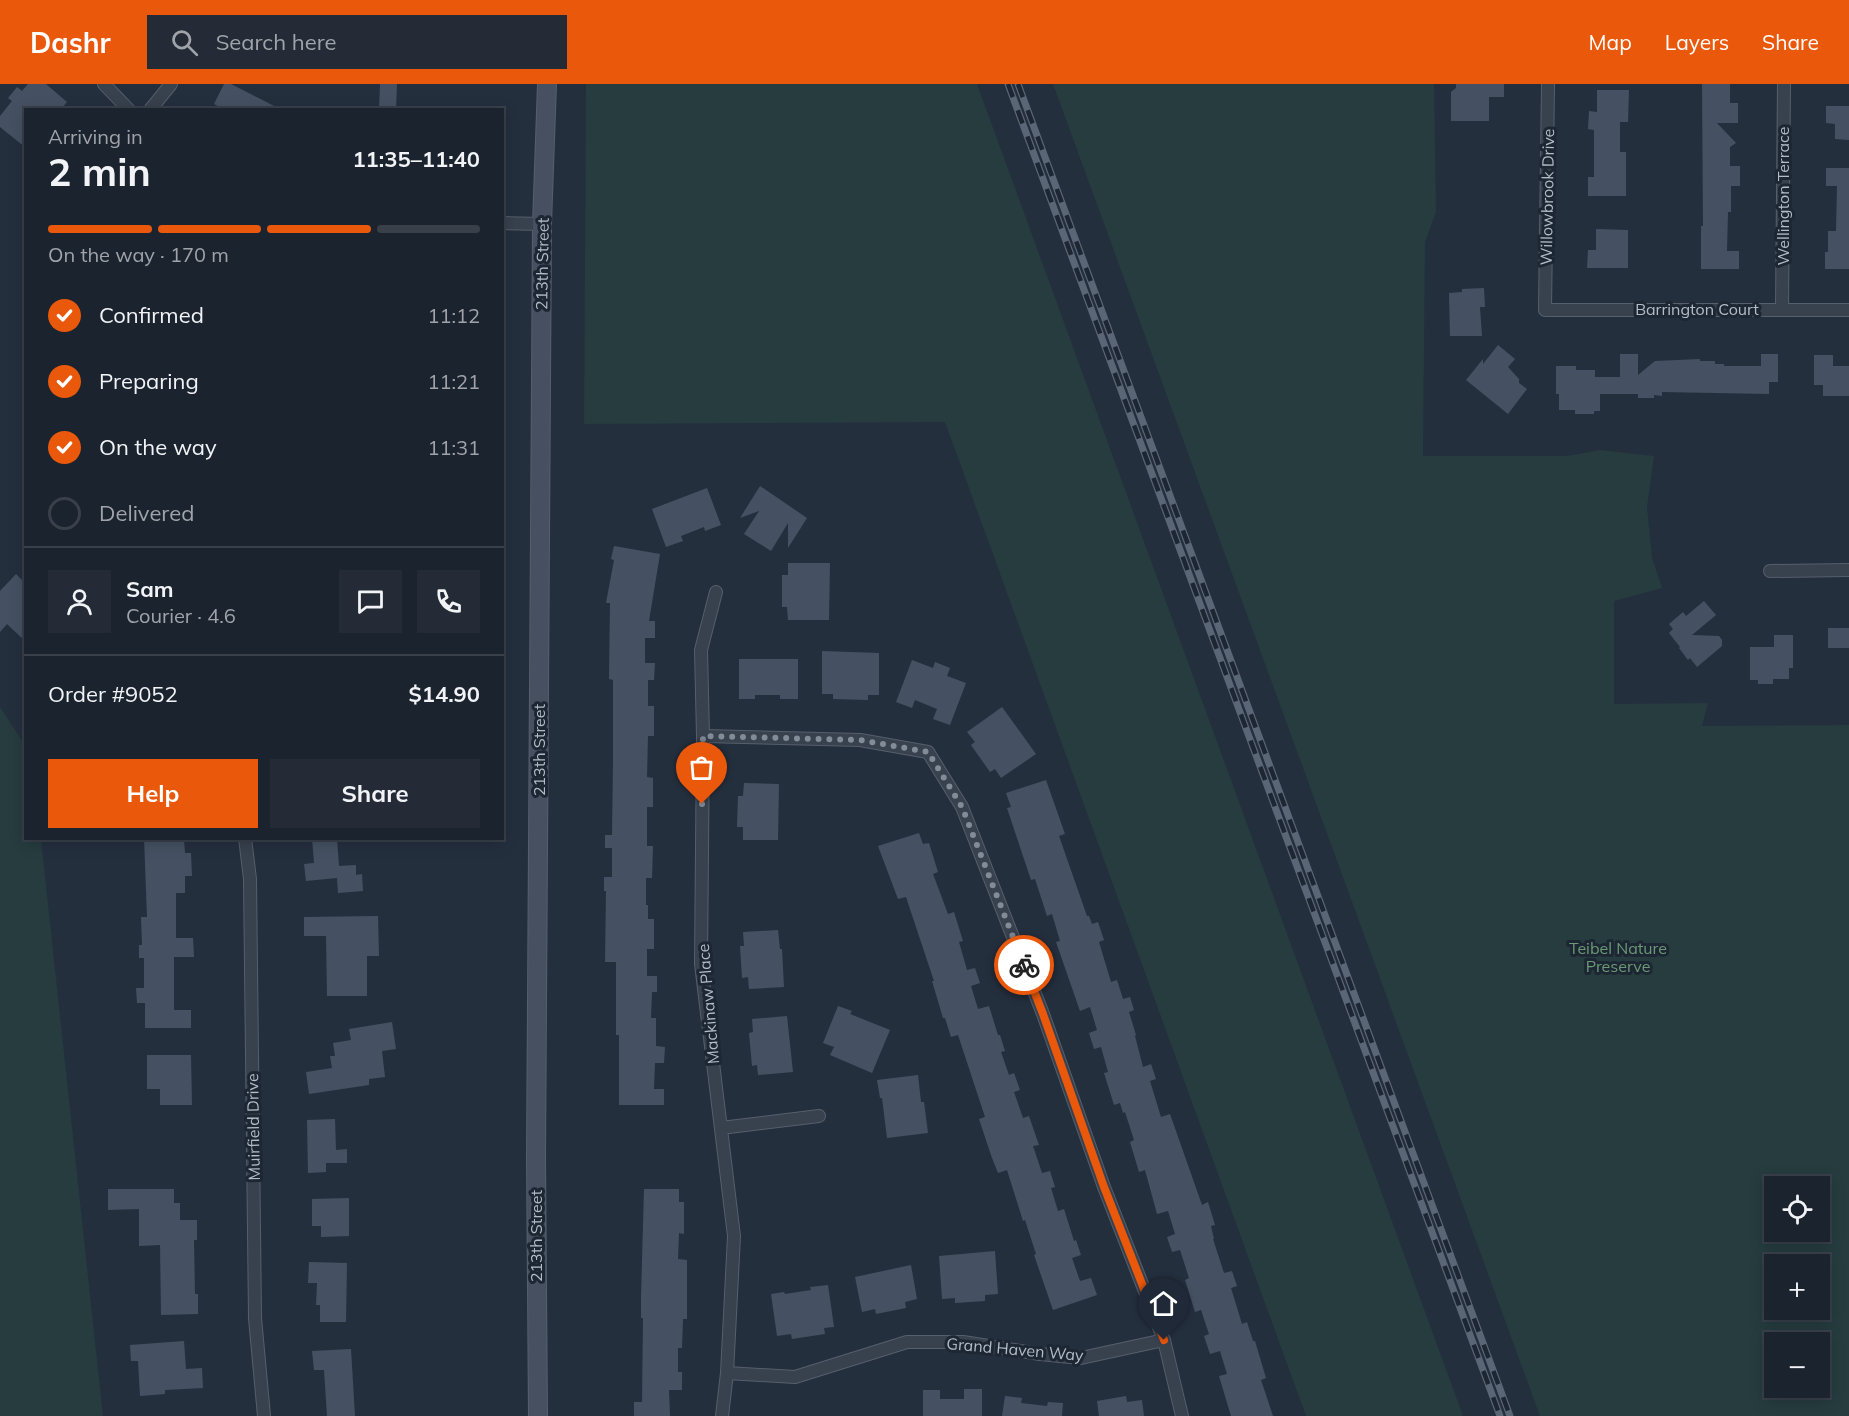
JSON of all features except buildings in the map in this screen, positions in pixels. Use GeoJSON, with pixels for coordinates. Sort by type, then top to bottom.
{"type":"FeatureCollection","features":[{"type":"Feature","properties":{"kind":"street"},"geometry":{"type":"LineString","coordinates":[[104,84],[127,108]]}},
{"type":"Feature","properties":{"kind":"street"},"geometry":{"type":"LineString","coordinates":[[152,108],[171,84]]}},
{"type":"Feature","properties":{"kind":"street","name":"213th Street"},"geometry":{"type":"LineString","coordinates":[[538,1416],[536,1147],[543,224],[547,84]]}},
{"type":"Feature","properties":{"kind":"street","name":"Willowbrook Drive"},"geometry":{"type":"LineString","coordinates":[[1545,310],[1548,84]]}},
{"type":"Feature","properties":{"kind":"street","name":"Wellington Terrace"},"geometry":{"type":"LineString","coordinates":[[1782,309],[1784,84]]}},
{"type":"Feature","properties":{"kind":"street"},"geometry":{"type":"LineString","coordinates":[[504,223],[543,224]]}},
{"type":"Feature","properties":{"kind":"street","name":"Barrington Court"},"geometry":{"type":"LineString","coordinates":[[1545,310],[1849,310]]}},
{"type":"Feature","properties":{"kind":"street"},"geometry":{"type":"LineString","coordinates":[[1770,571],[1849,570]]}},
{"type":"Feature","properties":{"kind":"street","name":"Mackinaw Place"},"geometry":{"type":"LineString","coordinates":[[716,592],[701,650],[703,736],[701,964],[734,1236],[727,1372],[722,1416]]}},
{"type":"Feature","properties":{"kind":"street"},"geometry":{"type":"LineString","coordinates":[[703,736],[860,740],[928,752],[962,807],[1043,1014],[1104,1187],[1164,1340],[1182,1416]]}},
{"type":"Feature","properties":{"kind":"street","name":"Muirfield Drive"},"geometry":{"type":"LineString","coordinates":[[245,840],[250,879],[255,1318],[264,1416]]}},
{"type":"Feature","properties":{"kind":"street"},"geometry":{"type":"LineString","coordinates":[[721,1128],[819,1116]]}},
{"type":"Feature","properties":{"kind":"street","name":"Grand Haven Way"},"geometry":{"type":"LineString","coordinates":[[727,1372],[795,1377],[907,1342],[963,1342],[1081,1358],[1164,1340]]}},
{"type":"Feature","properties":{"kind":"green space"},"geometry":{"type":"Polygon","coordinates":[[[586,84],[977,84],[1463,1416],[1306,1416],[945,422],[584,424],[586,84]]]}},
{"type":"Feature","properties":{"kind":"green space","name":"Teibel Nature Preserve"},"geometry":{"type":"Polygon","coordinates":[[[1053,84],[1434,84],[1436,212],[1425,242],[1423,456],[1567,456],[1600,450],[1654,456],[1647,507],[1652,558],[1662,588],[1614,601],[1614,704],[1708,703],[1702,726],[1849,725],[1849,1416],[1540,1416],[1053,84]]]}},
{"type":"Feature","properties":{"kind":"green space"},"geometry":{"type":"Polygon","coordinates":[[[0,707],[24,743],[24,840],[41,840],[103,1416],[0,1416],[0,707]]]}},
{"type":"Feature","properties":{"kind":"railway"},"geometry":{"type":"LineString","coordinates":[[1008,84],[1500,1416]]}},
{"type":"Feature","properties":{"kind":"railway"},"geometry":{"type":"LineString","coordinates":[[1018,84],[1510,1416]]}},
{"type":"Feature","properties":{"kind":"way so far"},"geometry":{"type":"LineString","coordinates":[[702,804],[703,736],[860,740],[928,752],[962,807],[1024,965]]}},
{"type":"Feature","properties":{"kind":"route"},"geometry":{"type":"LineString","coordinates":[[1024,965],[1104,1187],[1164,1340]]}}]}
